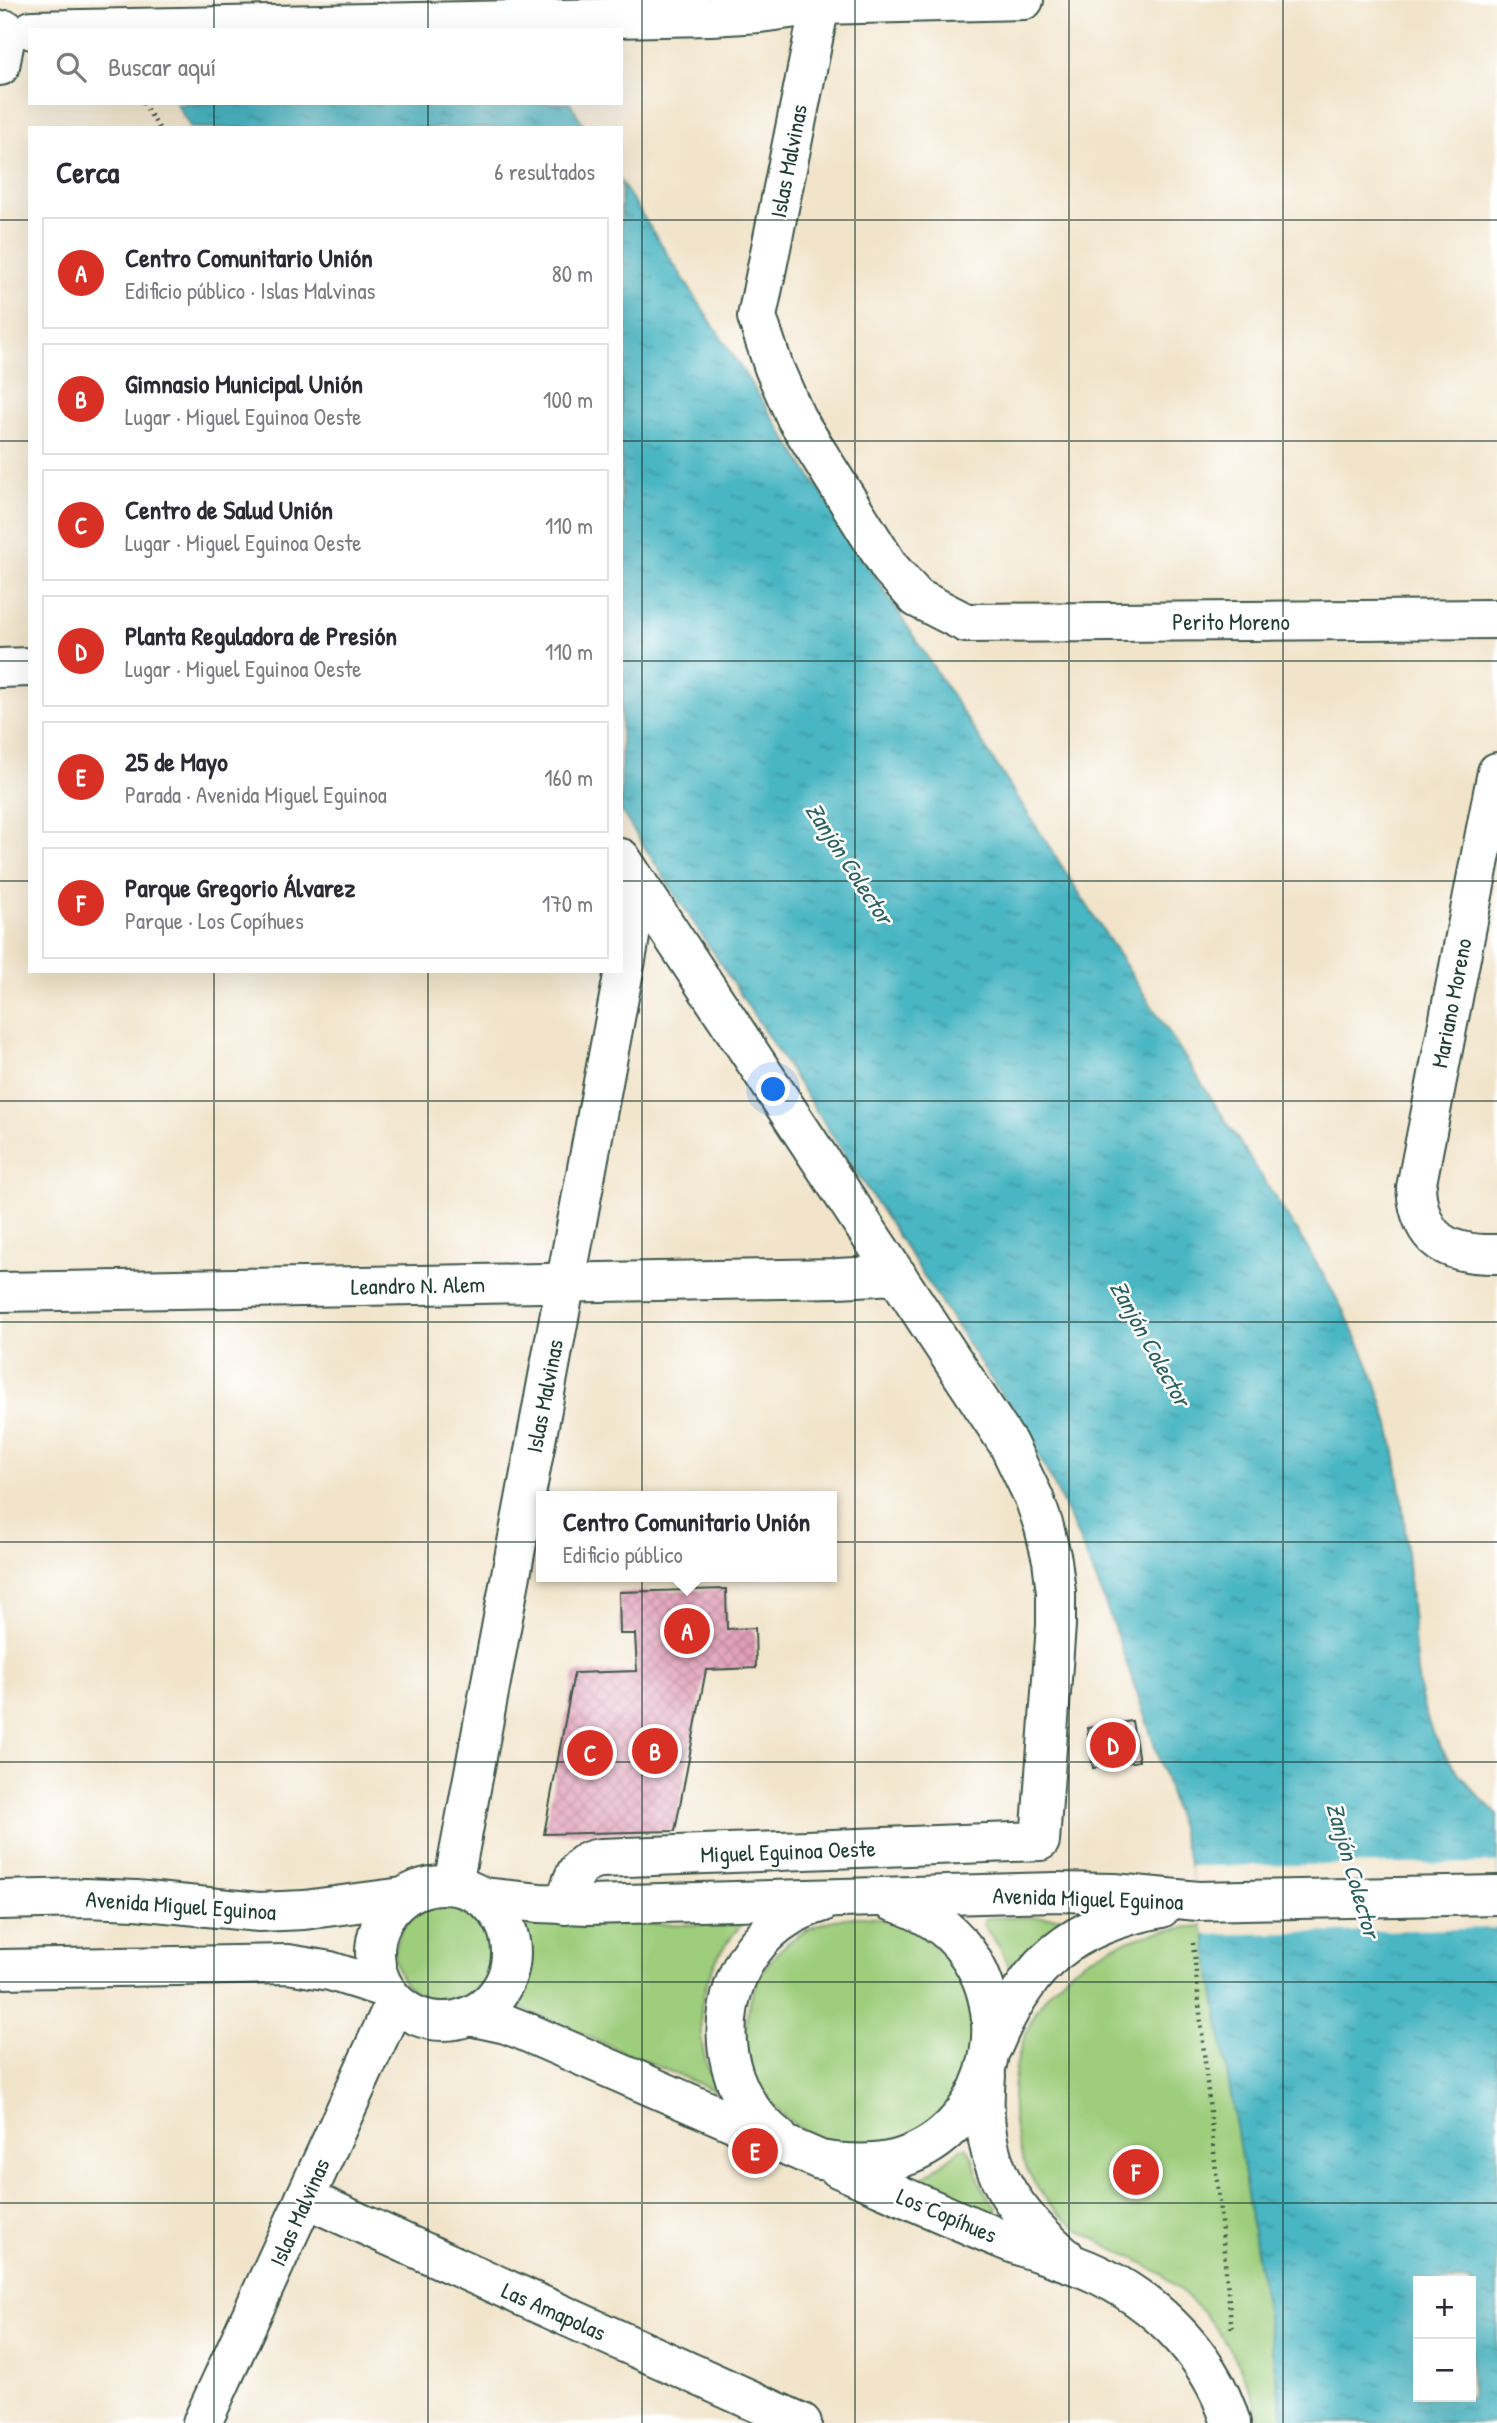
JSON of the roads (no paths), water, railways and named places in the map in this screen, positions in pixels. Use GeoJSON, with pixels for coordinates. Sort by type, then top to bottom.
{"type":"FeatureCollection","features":[{"type":"Feature","properties":{"kind":"street"},"geometry":{"type":"LineString","coordinates":[[117,28],[711,16],[760,13],[820,3],[1024,0]]}},
{"type":"Feature","properties":{"kind":"street","name":"Islas Malvinas"},"geometry":{"type":"LineString","coordinates":[[820,3],[757,317],[774,368],[796,418],[890,568],[917,598],[966,623]]}},
{"type":"Feature","properties":{"kind":"street","name":"Perito Moreno"},"geometry":{"type":"LineString","coordinates":[[966,623],[1497,619]]}},
{"type":"Feature","properties":{"kind":"street"},"geometry":{"type":"LineString","coordinates":[[0,668],[28,667]]}},
{"type":"Feature","properties":{"kind":"street","name":"Mariano Moreno"},"geometry":{"type":"LineString","coordinates":[[1497,772],[1418,1171],[1418,1205],[1429,1233],[1454,1249],[1497,1254]]}},
{"type":"Feature","properties":{"kind":"street"},"geometry":{"type":"LineString","coordinates":[[630,871],[897,1275]]}},
{"type":"Feature","properties":{"kind":"street","name":"Islas Malvinas"},"geometry":{"type":"LineString","coordinates":[[467,1891],[566,1282],[628,949],[630,871]]}},
{"type":"Feature","properties":{"kind":"street","name":"Leandro N. Alem"},"geometry":{"type":"LineString","coordinates":[[0,1293],[897,1275]]}},
{"type":"Feature","properties":{"kind":"street","name":"Miguel Eguinoa Oeste"},"geometry":{"type":"LineString","coordinates":[[565,1905],[573,1876],[580,1865],[601,1858],[1040,1841],[1056,1625],[1052,1560],[1044,1527],[1034,1498],[1008,1444],[897,1275]]}},
{"type":"Feature","properties":{"kind":"street","name":"Avenida Miguel Eguinoa"},"geometry":{"type":"LineString","coordinates":[[0,1900],[136,1900],[259,1913],[403,1897],[418,1889],[435,1885],[565,1905],[1066,1892],[1114,1893],[1196,1918]]}},
{"type":"Feature","properties":{"kind":"street","name":"Avenida Miguel Eguinoa"},"geometry":{"type":"LineString","coordinates":[[0,1969],[288,1964],[330,1971],[389,1995],[407,2012],[421,2018],[437,2022],[454,2021],[483,2008],[495,1997],[509,1968],[509,1936],[499,1914],[467,1891]]}},
{"type":"Feature","properties":{"kind":"street"},"geometry":{"type":"LineString","coordinates":[[1196,1918],[1497,1895]]}},
{"type":"Feature","properties":{"kind":"street"},"geometry":{"type":"LineString","coordinates":[[389,1995],[377,1973],[376,1939],[386,1916],[403,1897]]}},
{"type":"Feature","properties":{"kind":"street","name":"Avenida Miguel Eguinoa"},"geometry":{"type":"LineString","coordinates":[[811,2156],[785,2142],[762,2123],[736,2082],[726,2044],[729,2005],[734,1985],[752,1951],[780,1923],[815,1905],[863,1897],[907,1906],[924,1914],[953,1936],[974,1964],[988,1997],[992,2025],[989,2061]]}},
{"type":"Feature","properties":{"kind":"street","name":"Avenida Miguel Eguinoa"},"geometry":{"type":"LineString","coordinates":[[469,2016],[524,2031],[811,2156],[858,2164],[877,2163],[914,2153],[946,2132],[959,2119],[980,2087],[1019,1994],[1043,1964],[1071,1940],[1086,1930],[1118,1918],[1196,1918]]}},
{"type":"Feature","properties":{"kind":"street","name":"Islas Malvinas"},"geometry":{"type":"LineString","coordinates":[[202,2423],[305,2198],[389,1995]]}},
{"type":"Feature","properties":{"kind":"street","name":"Los Copíhues"},"geometry":{"type":"LineString","coordinates":[[989,2061],[985,2119],[993,2161],[1001,2182],[1029,2223],[1077,2265]]}},
{"type":"Feature","properties":{"kind":"street","name":"Los Copíhues"},"geometry":{"type":"LineString","coordinates":[[811,2156],[1009,2242],[1077,2265],[1137,2298],[1186,2341],[1212,2378],[1231,2423]]}},
{"type":"Feature","properties":{"kind":"street","name":"Las Amapolas"},"geometry":{"type":"LineString","coordinates":[[305,2198],[802,2423]]}},
{"type":"Feature","properties":{"kind":"water"},"geometry":{"type":"Polygon","coordinates":[[[177,105],[571,105],[585,126],[190,126],[177,105]]]}},
{"type":"Feature","properties":{"kind":"water","name":"Zanjón Colector"},"geometry":{"type":"Polygon","coordinates":[[[623,185],[1298,1233],[1339,1302],[1372,1373],[1389,1425],[1399,1475],[1416,1666],[1423,1706],[1445,1755],[1469,1786],[1497,1814],[1497,2423],[1284,2423],[1205,1935],[1194,1883],[1181,1831],[1124,1654],[1097,1581],[1030,1439],[623,814],[623,185]]]}},
{"type":"Feature","properties":{"kind":"place","name":"Centro Comunitario Unión"},"geometry":{"type":"Point","coordinates":[687,1631]}},
{"type":"Feature","properties":{"kind":"place","name":"Planta Reguladora de Presión"},"geometry":{"type":"Point","coordinates":[1113,1745]}},
{"type":"Feature","properties":{"kind":"place","name":"Gimnasio Municipal Unión"},"geometry":{"type":"Point","coordinates":[655,1751]}},
{"type":"Feature","properties":{"kind":"place","name":"Centro de Salud Unión"},"geometry":{"type":"Point","coordinates":[590,1753]}},
{"type":"Feature","properties":{"kind":"place","name":"25 de Mayo"},"geometry":{"type":"Point","coordinates":[755,2151]}},
{"type":"Feature","properties":{"kind":"place","name":"Parque Gregorio Álvarez"},"geometry":{"type":"Point","coordinates":[1136,2172]}}]}
